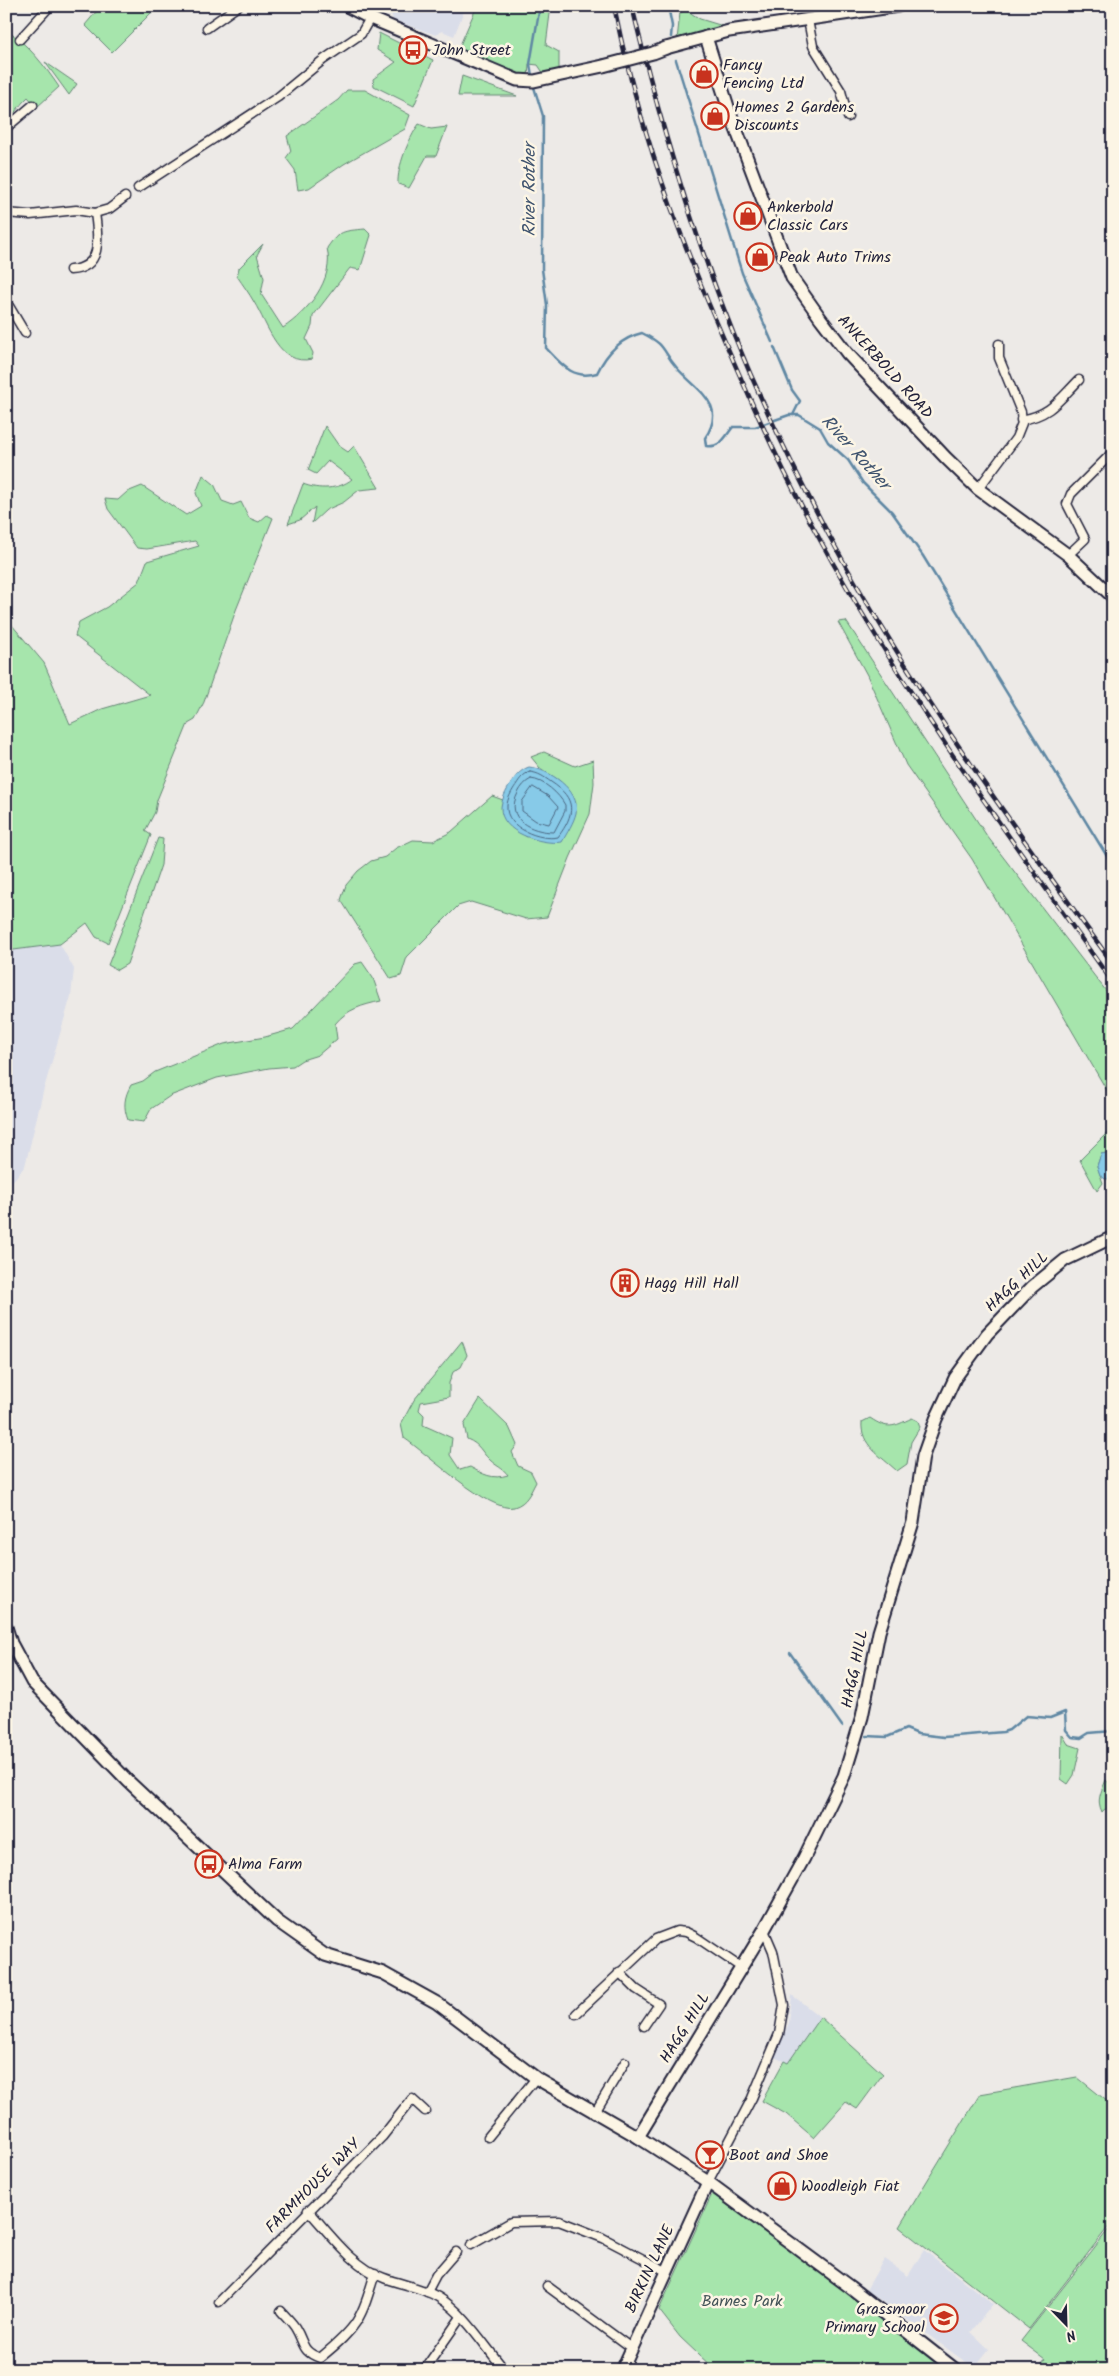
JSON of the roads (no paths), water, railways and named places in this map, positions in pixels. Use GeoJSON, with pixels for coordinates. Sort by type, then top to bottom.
{"type":"FeatureCollection","features":[{"type":"Feature","properties":{"kind":"street"},"geometry":{"type":"LineString","coordinates":[[20,39],[50,6]]}},
{"type":"Feature","properties":{"kind":"street"},"geometry":{"type":"LineString","coordinates":[[207,28],[238,6]]}},
{"type":"Feature","properties":{"kind":"street"},"geometry":{"type":"LineString","coordinates":[[347,6],[370,18],[509,77],[525,81],[604,66],[653,54],[666,48],[729,31],[898,6]]}},
{"type":"Feature","properties":{"kind":"street"},"geometry":{"type":"LineString","coordinates":[[138,188],[278,97],[323,60],[361,34],[370,18]]}},
{"type":"Feature","properties":{"kind":"street"},"geometry":{"type":"LineString","coordinates":[[808,20],[813,46],[840,91],[848,117]]}},
{"type":"Feature","properties":{"kind":"street","name":"ANKERBOLD ROAD"},"geometry":{"type":"LineString","coordinates":[[706,37],[729,110],[792,278],[847,352],[946,458],[978,489],[1068,555],[1113,596]]}},
{"type":"Feature","properties":{"kind":"street"},"geometry":{"type":"LineString","coordinates":[[6,128],[33,104]]}},
{"type":"Feature","properties":{"kind":"street"},"geometry":{"type":"LineString","coordinates":[[6,213],[30,215],[76,210],[95,213],[109,209],[124,197]]}},
{"type":"Feature","properties":{"kind":"street"},"geometry":{"type":"LineString","coordinates":[[70,270],[78,269],[88,263],[96,252],[99,242],[95,213]]}},
{"type":"Feature","properties":{"kind":"street"},"geometry":{"type":"LineString","coordinates":[[6,301],[25,333]]}},
{"type":"Feature","properties":{"kind":"street"},"geometry":{"type":"LineString","coordinates":[[978,489],[1016,438],[1022,420],[1021,412],[999,358],[999,344]]}},
{"type":"Feature","properties":{"kind":"street"},"geometry":{"type":"LineString","coordinates":[[1022,420],[1038,418],[1048,412],[1078,380]]}},
{"type":"Feature","properties":{"kind":"street"},"geometry":{"type":"LineString","coordinates":[[1068,555],[1085,539],[1066,504],[1070,494],[1112,453],[1106,446]]}},
{"type":"Feature","properties":{"kind":"street","name":"HAGG HILL"},"geometry":{"type":"LineString","coordinates":[[638,2138],[764,1930],[804,1858],[844,1776],[862,1717],[879,1632],[913,1522],[923,1456],[936,1418],[954,1378],[986,1334],[1032,1287],[1066,1260],[1113,1237]]}},
{"type":"Feature","properties":{"kind":"street"},"geometry":{"type":"LineString","coordinates":[[6,1627],[11,1643],[32,1682],[128,1781],[188,1836],[241,1889],[307,1943],[325,1955],[383,1973],[402,1982],[464,2022],[536,2078],[708,2182],[850,2287],[956,2370]]}},
{"type":"Feature","properties":{"kind":"street"},"geometry":{"type":"LineString","coordinates":[[708,2182],[752,2098],[779,2034],[784,2005],[773,1951],[764,1930]]}},
{"type":"Feature","properties":{"kind":"street"},"geometry":{"type":"LineString","coordinates":[[576,2014],[656,1939],[677,1931],[686,1932],[696,1937],[742,1968]]}},
{"type":"Feature","properties":{"kind":"street"},"geometry":{"type":"LineString","coordinates":[[619,1972],[636,1989],[659,2004],[644,2026]]}},
{"type":"Feature","properties":{"kind":"street"},"geometry":{"type":"LineString","coordinates":[[594,2114],[625,2062]]}},
{"type":"Feature","properties":{"kind":"street"},"geometry":{"type":"LineString","coordinates":[[488,2137],[536,2078]]}},
{"type":"Feature","properties":{"kind":"street","name":"FARMHOUSE WAY"},"geometry":{"type":"LineString","coordinates":[[219,2302],[382,2136],[412,2099],[426,2110]]}},
{"type":"Feature","properties":{"kind":"street","name":"BIRKIN LANE"},"geometry":{"type":"LineString","coordinates":[[622,2370],[708,2182]]}},
{"type":"Feature","properties":{"kind":"street"},"geometry":{"type":"LineString","coordinates":[[308,2210],[361,2265],[384,2278],[409,2284],[439,2298],[461,2317],[505,2370]]}},
{"type":"Feature","properties":{"kind":"street"},"geometry":{"type":"LineString","coordinates":[[472,2245],[511,2222],[559,2221],[603,2238],[666,2271]]}},
{"type":"Feature","properties":{"kind":"street"},"geometry":{"type":"LineString","coordinates":[[427,2292],[436,2275],[456,2252]]}},
{"type":"Feature","properties":{"kind":"street"},"geometry":{"type":"LineString","coordinates":[[281,2311],[297,2330],[300,2341],[309,2354],[320,2358],[348,2335],[363,2314],[375,2273]]}},
{"type":"Feature","properties":{"kind":"street"},"geometry":{"type":"LineString","coordinates":[[547,2286],[632,2348]]}},
{"type":"Feature","properties":{"kind":"street"},"geometry":{"type":"LineString","coordinates":[[424,2370],[461,2317]]}},
{"type":"Feature","properties":{"kind":"water"},"geometry":{"type":"Polygon","coordinates":[[[529,767],[554,776],[562,782],[573,796],[576,813],[562,842],[544,841],[524,835],[507,824],[503,816],[501,807],[507,790],[518,774],[529,767]]]}},
{"type":"Feature","properties":{"kind":"water"},"geometry":{"type":"Polygon","coordinates":[[[1113,1152],[1113,1179],[1105,1179],[1100,1175],[1097,1166],[1101,1154],[1113,1152]]]}},
{"type":"Feature","properties":{"kind":"waterway","name":"River Rother"},"geometry":{"type":"LineString","coordinates":[[532,76],[530,64],[540,6]]}},
{"type":"Feature","properties":{"kind":"waterway"},"geometry":{"type":"LineString","coordinates":[[668,6],[672,26],[671,37]]}},
{"type":"Feature","properties":{"kind":"waterway"},"geometry":{"type":"LineString","coordinates":[[676,60],[742,273],[772,342]]}},
{"type":"Feature","properties":{"kind":"waterway","name":"River Rother"},"geometry":{"type":"LineString","coordinates":[[533,84],[543,116],[542,269],[547,305],[546,348],[568,370],[589,375],[597,373],[610,353],[627,339],[642,333],[650,337],[660,345],[677,368],[701,391],[712,407],[713,416],[711,426],[705,438],[706,446],[719,444],[733,427],[755,427],[789,415],[799,415],[820,428],[828,442],[848,460],[863,483],[892,512],[923,556],[1113,866]]}},
{"type":"Feature","properties":{"kind":"waterway"},"geometry":{"type":"LineString","coordinates":[[774,347],[792,390],[800,401],[793,415]]}},
{"type":"Feature","properties":{"kind":"waterway"},"geometry":{"type":"LineString","coordinates":[[790,1653],[842,1726]]}},
{"type":"Feature","properties":{"kind":"waterway"},"geometry":{"type":"LineString","coordinates":[[867,1736],[887,1737],[906,1729],[918,1734],[944,1737],[1003,1732],[1009,1730],[1026,1716],[1050,1718],[1065,1712],[1066,1730],[1072,1737],[1081,1738],[1089,1733],[1113,1731]]}},
{"type":"Feature","properties":{"kind":"railway"},"geometry":{"type":"LineString","coordinates":[[614,6],[622,45],[642,120],[679,229],[708,302],[760,422],[789,480],[852,596],[922,709],[997,820],[1113,983]]}},
{"type":"Feature","properties":{"kind":"railway"},"geometry":{"type":"LineString","coordinates":[[632,6],[673,162],[707,264],[746,364],[807,493],[864,598],[907,668],[993,796],[1113,964]]}},
{"type":"Feature","properties":{"kind":"place","name":"John Street"},"geometry":{"type":"Point","coordinates":[413,50]}},
{"type":"Feature","properties":{"kind":"place","name":"Fancy Fencing Ltd"},"geometry":{"type":"Point","coordinates":[704,74]}},
{"type":"Feature","properties":{"kind":"place","name":"Homes 2 Gardens Discounts"},"geometry":{"type":"Point","coordinates":[715,116]}},
{"type":"Feature","properties":{"kind":"place","name":"Ankerbold Classic Cars"},"geometry":{"type":"Point","coordinates":[748,216]}},
{"type":"Feature","properties":{"kind":"place","name":"Peak Auto Trims"},"geometry":{"type":"Point","coordinates":[760,257]}},
{"type":"Feature","properties":{"kind":"place","name":"Hagg Hill Hall"},"geometry":{"type":"Point","coordinates":[625,1283]}},
{"type":"Feature","properties":{"kind":"place","name":"Alma Farm"},"geometry":{"type":"Point","coordinates":[209,1864]}},
{"type":"Feature","properties":{"kind":"place","name":"Boot and Shoe"},"geometry":{"type":"Point","coordinates":[710,2155]}},
{"type":"Feature","properties":{"kind":"place","name":"Woodleigh Fiat"},"geometry":{"type":"Point","coordinates":[782,2186]}},
{"type":"Feature","properties":{"kind":"place","name":"Grassmoor Primary School"},"geometry":{"type":"Point","coordinates":[944,2318]}},
{"type":"Feature","properties":{"kind":"park label","name":"Barnes Park"},"geometry":{"type":"Point","coordinates":[742,2301]}}]}
